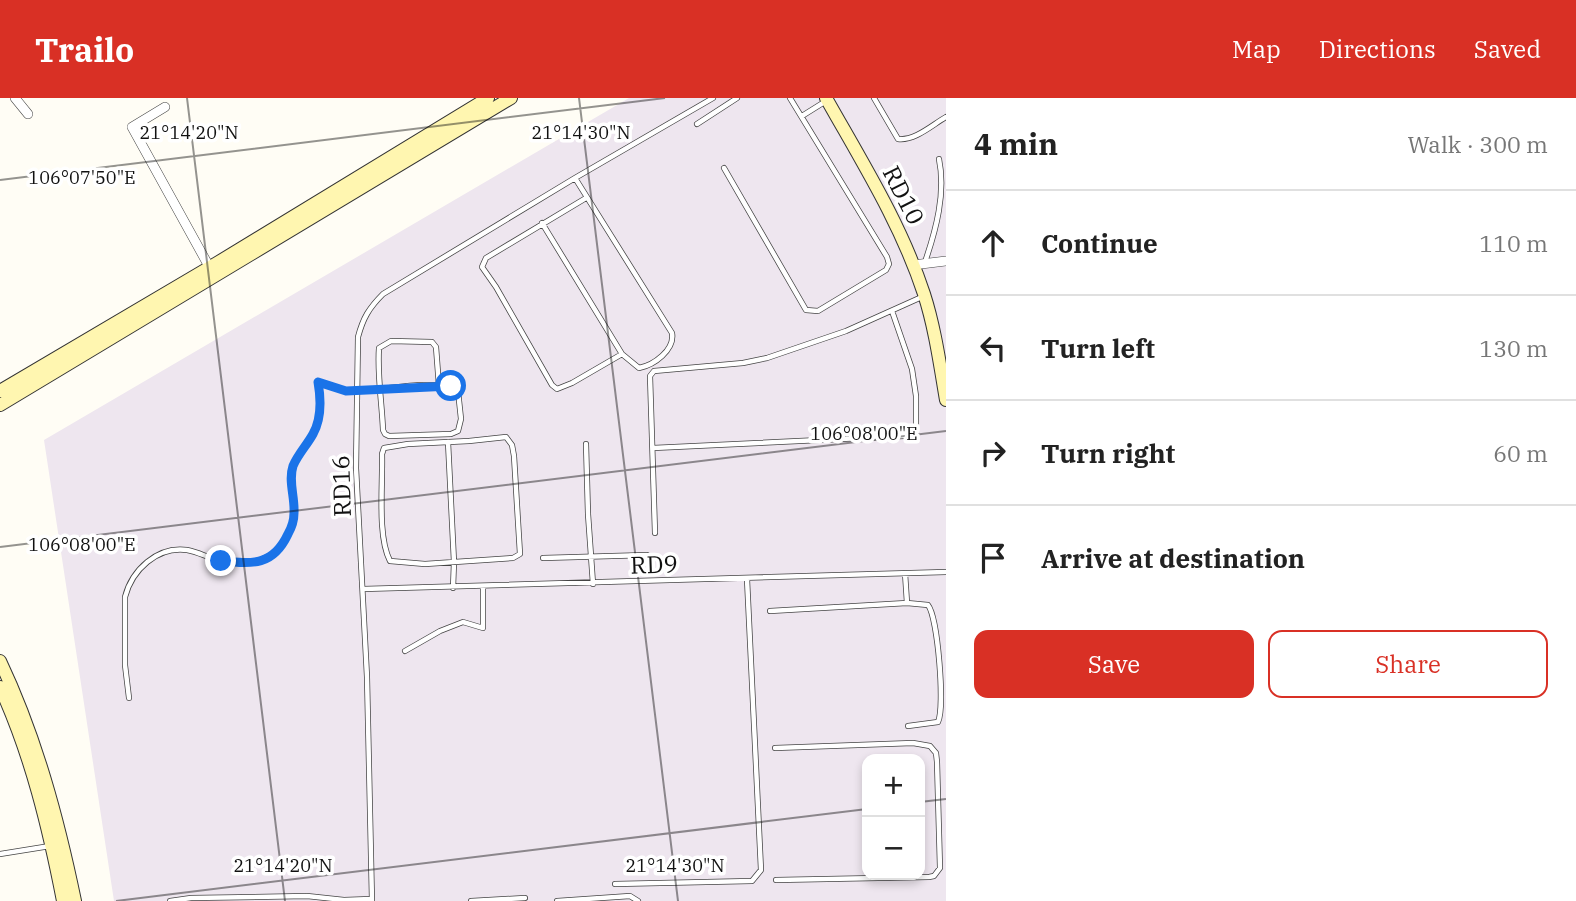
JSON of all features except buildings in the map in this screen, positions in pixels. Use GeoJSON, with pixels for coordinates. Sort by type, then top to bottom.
{"type":"FeatureCollection","features":[{"type":"Feature","properties":{"kind":"main road"},"geometry":{"type":"LineString","coordinates":[[0,405],[488,98]]}},
{"type":"Feature","properties":{"kind":"main road"},"geometry":{"type":"LineString","coordinates":[[0,391],[512,98]]}},
{"type":"Feature","properties":{"kind":"main road","name":"RD10"},"geometry":{"type":"LineString","coordinates":[[826,99],[919,264],[946,395]]}},
{"type":"Feature","properties":{"kind":"main road"},"geometry":{"type":"LineString","coordinates":[[0,660],[22,710],[37,755],[60,834],[75,901]]}},
{"type":"Feature","properties":{"kind":"main road"},"geometry":{"type":"LineString","coordinates":[[0,687],[30,769],[63,901]]}},
{"type":"Feature","properties":{"kind":"street"},"geometry":{"type":"LineString","coordinates":[[15,98],[28,114]]}},
{"type":"Feature","properties":{"kind":"street"},"geometry":{"type":"LineString","coordinates":[[165,107],[132,127],[212,272]]}},
{"type":"Feature","properties":{"kind":"street"},"geometry":{"type":"LineString","coordinates":[[919,264],[946,261]]}},
{"type":"Feature","properties":{"kind":"lane","name":"RD16"},"geometry":{"type":"LineString","coordinates":[[372,900],[363,589],[356,468],[358,337],[362,320],[370,306],[383,295],[713,98]]}},
{"type":"Feature","properties":{"kind":"lane"},"geometry":{"type":"LineString","coordinates":[[696,124],[737,98]]}},
{"type":"Feature","properties":{"kind":"lane"},"geometry":{"type":"LineString","coordinates":[[724,168],[806,310],[818,310],[880,275],[889,264],[887,257],[790,98]]}},
{"type":"Feature","properties":{"kind":"lane"},"geometry":{"type":"LineString","coordinates":[[874,98],[898,139],[915,136],[946,117]]}},
{"type":"Feature","properties":{"kind":"lane"},"geometry":{"type":"LineString","coordinates":[[802,116],[826,99]]}},
{"type":"Feature","properties":{"kind":"lane"},"geometry":{"type":"LineString","coordinates":[[919,264],[943,207],[942,166],[939,159]]}},
{"type":"Feature","properties":{"kind":"lane"},"geometry":{"type":"LineString","coordinates":[[542,223],[622,354],[634,366],[645,366],[670,348],[672,333],[575,178]]}},
{"type":"Feature","properties":{"kind":"lane"},"geometry":{"type":"LineString","coordinates":[[586,198],[486,258],[482,267],[556,389],[622,354]]}},
{"type":"Feature","properties":{"kind":"lane"},"geometry":{"type":"LineString","coordinates":[[655,533],[650,376],[654,371],[743,363],[767,358],[846,331],[925,295]]}},
{"type":"Feature","properties":{"kind":"lane"},"geometry":{"type":"LineString","coordinates":[[653,448],[904,436],[916,425],[916,396],[912,369],[892,311]]}},
{"type":"Feature","properties":{"kind":"lane"},"geometry":{"type":"LineString","coordinates":[[129,698],[125,665],[125,597],[136,573],[144,563],[171,551],[189,550],[221,561],[253,563],[276,553],[294,522],[290,477],[294,464],[315,431],[320,412],[318,382],[338,390],[357,390],[381,388],[451,386],[458,391],[458,431],[451,434],[396,436],[385,434],[381,388],[379,348],[391,341],[432,342],[436,347],[439,386]]}},
{"type":"Feature","properties":{"kind":"lane"},"geometry":{"type":"LineString","coordinates":[[506,437],[509,440],[514,456],[520,554],[513,558],[425,564],[390,562],[383,536],[384,448],[448,442],[506,437]]}},
{"type":"Feature","properties":{"kind":"lane"},"geometry":{"type":"LineString","coordinates":[[448,442],[453,588]]}},
{"type":"Feature","properties":{"kind":"lane"},"geometry":{"type":"LineString","coordinates":[[586,444],[593,584]]}},
{"type":"Feature","properties":{"kind":"lane"},"geometry":{"type":"LineString","coordinates":[[543,558],[647,555]]}},
{"type":"Feature","properties":{"kind":"lane","name":"RD9"},"geometry":{"type":"LineString","coordinates":[[363,589],[946,572]]}},
{"type":"Feature","properties":{"kind":"lane"},"geometry":{"type":"LineString","coordinates":[[905,573],[907,603]]}},
{"type":"Feature","properties":{"kind":"lane"},"geometry":{"type":"LineString","coordinates":[[615,884],[752,881],[760,874],[762,860],[747,579]]}},
{"type":"Feature","properties":{"kind":"lane"},"geometry":{"type":"LineString","coordinates":[[405,651],[440,631],[463,622],[483,628],[483,587]]}},
{"type":"Feature","properties":{"kind":"lane"},"geometry":{"type":"LineString","coordinates":[[770,611],[907,603],[928,605],[933,614],[942,713],[939,722],[934,724],[908,726]]}},
{"type":"Feature","properties":{"kind":"lane"},"geometry":{"type":"LineString","coordinates":[[775,748],[927,744],[936,753],[940,868],[934,876],[776,880]]}},
{"type":"Feature","properties":{"kind":"lane"},"geometry":{"type":"LineString","coordinates":[[939,815],[946,815]]}},
{"type":"Feature","properties":{"kind":"lane"},"geometry":{"type":"LineString","coordinates":[[0,854],[51,846]]}},
{"type":"Feature","properties":{"kind":"lane"},"geometry":{"type":"LineString","coordinates":[[170,901],[191,898],[307,896],[335,900],[372,900]]}},
{"type":"Feature","properties":{"kind":"lane"},"geometry":{"type":"LineString","coordinates":[[557,901],[630,896],[638,901]]}},
{"type":"Feature","properties":{"kind":"lane"},"geometry":{"type":"LineString","coordinates":[[471,901],[525,898]]}},
{"type":"Feature","properties":{"kind":"shaded area"},"geometry":{"type":"Polygon","coordinates":[[[629,98],[946,98],[946,901],[114,901],[44,440],[629,98]]]}},
{"type":"Feature","properties":{"kind":"route"},"geometry":{"type":"LineString","coordinates":[[221,561],[253,563],[267,559],[276,553],[286,539],[294,522],[295,512],[290,477],[294,464],[315,431],[320,412],[318,382],[346,391],[451,386]]}}]}
